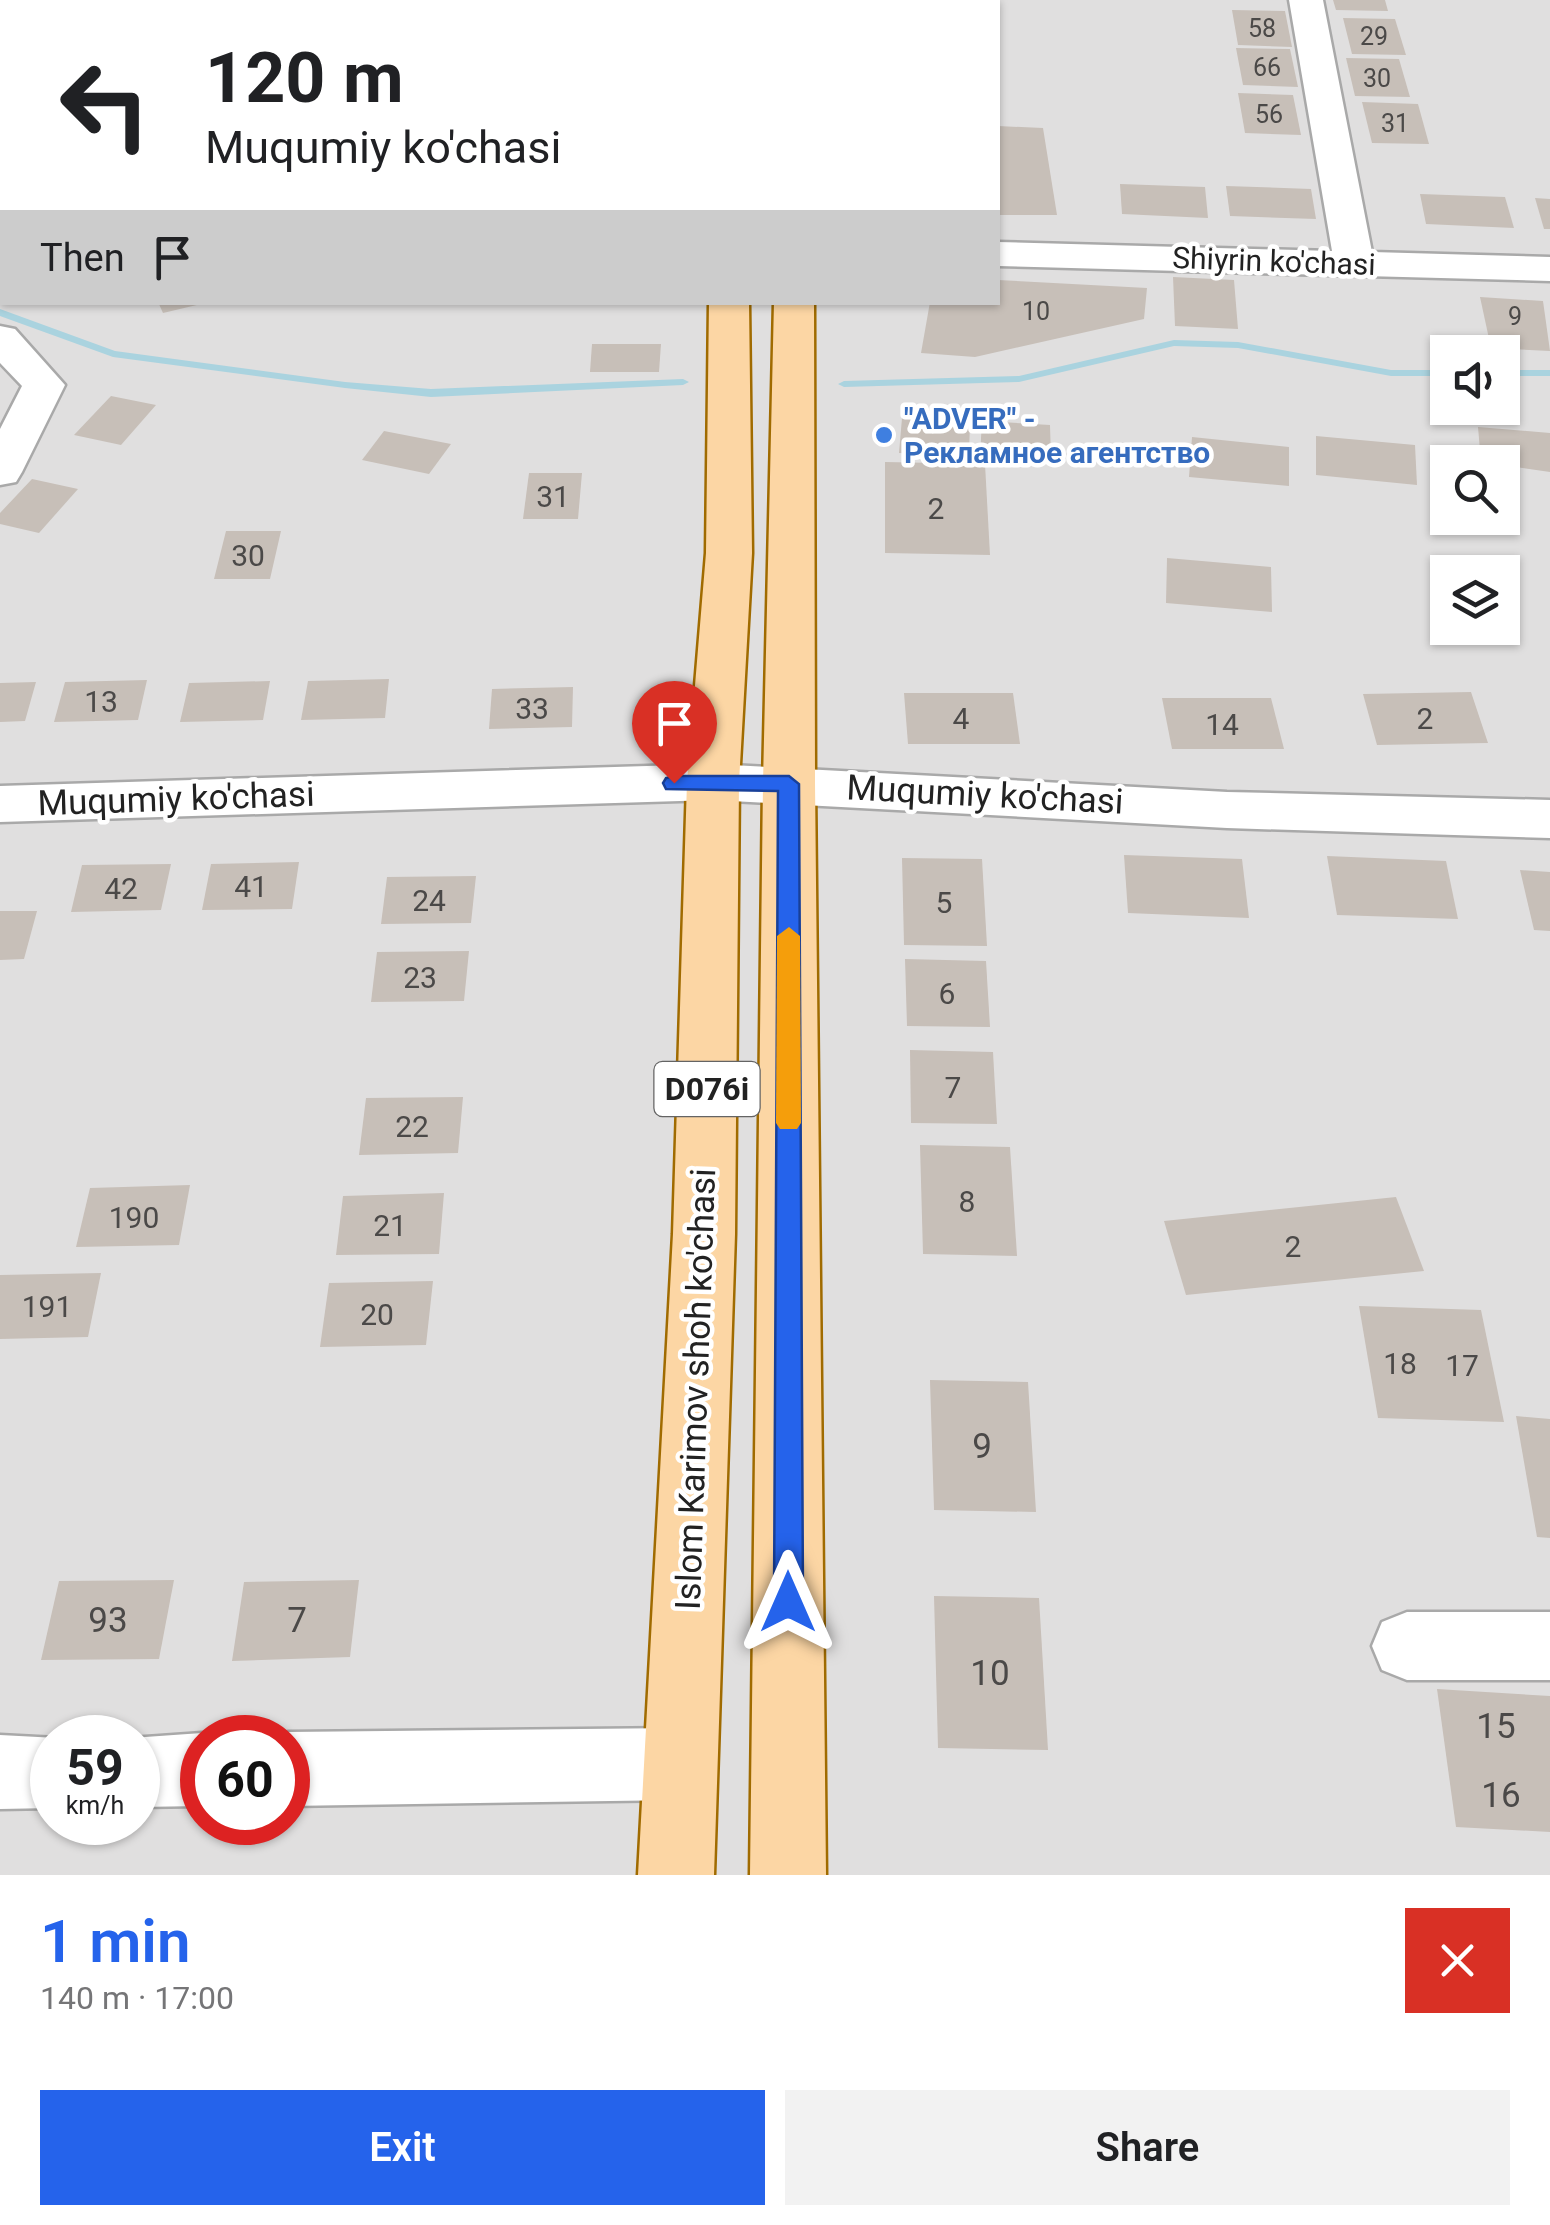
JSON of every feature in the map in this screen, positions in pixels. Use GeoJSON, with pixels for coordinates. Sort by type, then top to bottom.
{"type":"FeatureCollection","features":[{"type":"Feature","properties":{"kind":"main road","name":"Islom Karimov shoh ko'chasi"},"geometry":{"type":"LineString","coordinates":[[676,1875],[704,1234],[713,782],[729,553],[729,305]]}},
{"type":"Feature","properties":{"kind":"main road","name":"D076i"},"geometry":{"type":"LineString","coordinates":[[788,1875],[789,784],[794,305]]}},
{"type":"Feature","properties":{"kind":"street"},"geometry":{"type":"LineString","coordinates":[[1306,0],[1354,263]]}},
{"type":"Feature","properties":{"kind":"street","name":"Shiyrin ko'chasi"},"geometry":{"type":"LineString","coordinates":[[1000,254],[1550,269]]}},
{"type":"Feature","properties":{"kind":"street"},"geometry":{"type":"LineString","coordinates":[[0,338],[44,385],[0,472]]}},
{"type":"Feature","properties":{"kind":"street","name":"Muqumiy ko'chasi"},"geometry":{"type":"LineString","coordinates":[[0,804],[713,782],[1226,810],[1550,818]]}},
{"type":"Feature","properties":{"kind":"street"},"geometry":{"type":"LineString","coordinates":[[1406,1646],[1550,1646]]}},
{"type":"Feature","properties":{"kind":"street"},"geometry":{"type":"LineString","coordinates":[[310,1769],[680,1764]]}},
{"type":"Feature","properties":{"kind":"street"},"geometry":{"type":"LineString","coordinates":[[0,1772],[30,1772]]}},
{"type":"Feature","properties":{"kind":"shaded area"},"geometry":{"type":"Polygon","coordinates":[[[1000,0],[1550,0],[1550,1875],[0,1875],[0,305],[1000,305],[1000,0]]]}},
{"type":"Feature","properties":{"kind":"building"},"geometry":{"type":"Polygon","coordinates":[[[1333,0],[1385,0],[1388,11],[1336,10],[1333,0]]]}},
{"type":"Feature","properties":{"kind":"building"},"geometry":{"type":"Polygon","coordinates":[[[1232,10],[1285,11],[1292,47],[1238,45],[1232,10]]]}},
{"type":"Feature","properties":{"kind":"building"},"geometry":{"type":"Polygon","coordinates":[[[1343,18],[1395,19],[1406,55],[1352,54],[1343,18]]]}},
{"type":"Feature","properties":{"kind":"building"},"geometry":{"type":"Polygon","coordinates":[[[1236,48],[1290,49],[1298,87],[1243,85],[1236,48]]]}},
{"type":"Feature","properties":{"kind":"building"},"geometry":{"type":"Polygon","coordinates":[[[1346,58],[1399,59],[1410,97],[1355,96],[1346,58]]]}},
{"type":"Feature","properties":{"kind":"building"},"geometry":{"type":"Polygon","coordinates":[[[1238,93],[1293,95],[1301,135],[1245,133],[1238,93]]]}},
{"type":"Feature","properties":{"kind":"building"},"geometry":{"type":"Polygon","coordinates":[[[1362,102],[1418,104],[1429,144],[1372,143],[1362,102]]]}},
{"type":"Feature","properties":{"kind":"building"},"geometry":{"type":"Polygon","coordinates":[[[1000,126],[1043,128],[1057,215],[1000,215],[1000,126]]]}},
{"type":"Feature","properties":{"kind":"building"},"geometry":{"type":"Polygon","coordinates":[[[1120,184],[1205,187],[1208,218],[1122,214],[1120,184]]]}},
{"type":"Feature","properties":{"kind":"building"},"geometry":{"type":"Polygon","coordinates":[[[1226,186],[1311,189],[1316,219],[1230,216],[1226,186]]]}},
{"type":"Feature","properties":{"kind":"building"},"geometry":{"type":"Polygon","coordinates":[[[1420,194],[1505,197],[1514,228],[1426,224],[1420,194]]]}},
{"type":"Feature","properties":{"kind":"building"},"geometry":{"type":"Polygon","coordinates":[[[1535,198],[1550,199],[1550,229],[1544,229],[1535,198]]]}},
{"type":"Feature","properties":{"kind":"building"},"geometry":{"type":"Polygon","coordinates":[[[1173,277],[1234,280],[1238,329],[1175,326],[1173,277]]]}},
{"type":"Feature","properties":{"kind":"building"},"geometry":{"type":"Polygon","coordinates":[[[1000,280],[1147,288],[1144,319],[975,357],[921,353],[929,305],[1000,305],[1000,280]]]}},
{"type":"Feature","properties":{"kind":"building"},"geometry":{"type":"Polygon","coordinates":[[[1480,297],[1543,301],[1550,351],[1520,349],[1520,335],[1488,335],[1480,297]]]}},
{"type":"Feature","properties":{"kind":"building"},"geometry":{"type":"Polygon","coordinates":[[[159,305],[197,305],[163,313],[159,305]]]}},
{"type":"Feature","properties":{"kind":"building"},"geometry":{"type":"Polygon","coordinates":[[[592,344],[661,344],[659,372],[590,372],[592,344]]]}},
{"type":"Feature","properties":{"kind":"building"},"geometry":{"type":"Polygon","coordinates":[[[111,396],[156,405],[121,445],[74,435],[111,396]]]}},
{"type":"Feature","properties":{"kind":"building"},"geometry":{"type":"Polygon","coordinates":[[[902,418],[970,421],[969,456],[899,453],[902,418]]]}},
{"type":"Feature","properties":{"kind":"building"},"geometry":{"type":"Polygon","coordinates":[[[982,421],[1050,425],[1051,459],[980,456],[982,421]]]}},
{"type":"Feature","properties":{"kind":"building"},"geometry":{"type":"Polygon","coordinates":[[[1478,427],[1550,433],[1550,472],[1520,468],[1520,445],[1480,445],[1478,427]]]}},
{"type":"Feature","properties":{"kind":"building"},"geometry":{"type":"Polygon","coordinates":[[[384,431],[451,444],[429,474],[362,460],[384,431]]]}},
{"type":"Feature","properties":{"kind":"building"},"geometry":{"type":"Polygon","coordinates":[[[1316,436],[1415,445],[1417,485],[1316,475],[1316,436]]]}},
{"type":"Feature","properties":{"kind":"building"},"geometry":{"type":"Polygon","coordinates":[[[1192,437],[1289,447],[1289,486],[1189,477],[1192,437]]]}},
{"type":"Feature","properties":{"kind":"building"},"geometry":{"type":"Polygon","coordinates":[[[885,462],[985,464],[990,555],[885,553],[885,462]]]}},
{"type":"Feature","properties":{"kind":"building"},"geometry":{"type":"Polygon","coordinates":[[[529,473],[582,473],[578,519],[523,519],[529,473]]]}},
{"type":"Feature","properties":{"kind":"building"},"geometry":{"type":"Polygon","coordinates":[[[32,479],[78,489],[39,533],[0,524],[0,513],[32,479]]]}},
{"type":"Feature","properties":{"kind":"building"},"geometry":{"type":"Polygon","coordinates":[[[226,531],[281,531],[270,579],[214,579],[226,531]]]}},
{"type":"Feature","properties":{"kind":"building"},"geometry":{"type":"Polygon","coordinates":[[[1167,558],[1271,567],[1272,612],[1166,603],[1167,558]]]}},
{"type":"Feature","properties":{"kind":"building"},"geometry":{"type":"Polygon","coordinates":[[[389,679],[385,718],[301,720],[308,681],[389,679]]]}},
{"type":"Feature","properties":{"kind":"building"},"geometry":{"type":"Polygon","coordinates":[[[147,680],[138,720],[54,722],[65,682],[147,680]]]}},
{"type":"Feature","properties":{"kind":"building"},"geometry":{"type":"Polygon","coordinates":[[[270,681],[263,720],[180,722],[189,683],[270,681]]]}},
{"type":"Feature","properties":{"kind":"building"},"geometry":{"type":"Polygon","coordinates":[[[36,682],[25,721],[0,722],[0,683],[36,682]]]}},
{"type":"Feature","properties":{"kind":"building"},"geometry":{"type":"Polygon","coordinates":[[[573,687],[572,727],[489,729],[492,689],[573,687]]]}},
{"type":"Feature","properties":{"kind":"building"},"geometry":{"type":"Polygon","coordinates":[[[1471,692],[1488,743],[1377,745],[1363,694],[1471,692]]]}},
{"type":"Feature","properties":{"kind":"building"},"geometry":{"type":"Polygon","coordinates":[[[904,693],[1013,693],[1020,744],[908,744],[904,693]]]}},
{"type":"Feature","properties":{"kind":"building"},"geometry":{"type":"Polygon","coordinates":[[[1162,698],[1271,698],[1284,749],[1172,749],[1162,698]]]}},
{"type":"Feature","properties":{"kind":"building"},"geometry":{"type":"Polygon","coordinates":[[[1124,855],[1242,859],[1249,918],[1128,913],[1124,855]]]}},
{"type":"Feature","properties":{"kind":"building"},"geometry":{"type":"Polygon","coordinates":[[[1327,856],[1446,861],[1458,919],[1337,915],[1327,856]]]}},
{"type":"Feature","properties":{"kind":"building"},"geometry":{"type":"Polygon","coordinates":[[[902,858],[982,859],[987,946],[904,945],[902,858]]]}},
{"type":"Feature","properties":{"kind":"building"},"geometry":{"type":"Polygon","coordinates":[[[299,862],[292,909],[202,910],[211,864],[299,862]]]}},
{"type":"Feature","properties":{"kind":"building"},"geometry":{"type":"Polygon","coordinates":[[[171,864],[161,910],[71,912],[82,865],[171,864]]]}},
{"type":"Feature","properties":{"kind":"building"},"geometry":{"type":"Polygon","coordinates":[[[1520,870],[1550,872],[1550,931],[1534,930],[1520,870]]]}},
{"type":"Feature","properties":{"kind":"building"},"geometry":{"type":"Polygon","coordinates":[[[476,876],[471,923],[381,924],[387,877],[476,876]]]}},
{"type":"Feature","properties":{"kind":"building"},"geometry":{"type":"Polygon","coordinates":[[[0,911],[37,911],[24,959],[0,960],[0,911]]]}},
{"type":"Feature","properties":{"kind":"building"},"geometry":{"type":"Polygon","coordinates":[[[469,951],[464,1001],[371,1002],[377,952],[469,951]]]}},
{"type":"Feature","properties":{"kind":"building"},"geometry":{"type":"Polygon","coordinates":[[[905,959],[986,961],[990,1027],[907,1026],[905,959]]]}},
{"type":"Feature","properties":{"kind":"building"},"geometry":{"type":"Polygon","coordinates":[[[910,1050],[993,1052],[997,1124],[911,1123],[910,1050]]]}},
{"type":"Feature","properties":{"kind":"building"},"geometry":{"type":"Polygon","coordinates":[[[463,1097],[458,1153],[359,1155],[366,1098],[463,1097]]]}},
{"type":"Feature","properties":{"kind":"building"},"geometry":{"type":"Polygon","coordinates":[[[920,1145],[1010,1147],[1017,1256],[923,1254],[920,1145]]]}},
{"type":"Feature","properties":{"kind":"building"},"geometry":{"type":"Polygon","coordinates":[[[190,1185],[179,1245],[76,1247],[90,1188],[190,1185]]]}},
{"type":"Feature","properties":{"kind":"building"},"geometry":{"type":"Polygon","coordinates":[[[444,1193],[439,1254],[336,1255],[343,1196],[444,1193]]]}},
{"type":"Feature","properties":{"kind":"building"},"geometry":{"type":"Polygon","coordinates":[[[1396,1197],[1424,1271],[1186,1295],[1164,1221],[1396,1197]]]}},
{"type":"Feature","properties":{"kind":"building"},"geometry":{"type":"Polygon","coordinates":[[[101,1273],[88,1337],[0,1339],[0,1275],[101,1273]]]}},
{"type":"Feature","properties":{"kind":"building"},"geometry":{"type":"Polygon","coordinates":[[[433,1281],[426,1345],[320,1347],[329,1283],[433,1281]]]}},
{"type":"Feature","properties":{"kind":"building"},"geometry":{"type":"Polygon","coordinates":[[[1359,1306],[1481,1310],[1504,1422],[1378,1418],[1359,1306]]]}},
{"type":"Feature","properties":{"kind":"building"},"geometry":{"type":"Polygon","coordinates":[[[930,1380],[1028,1382],[1036,1512],[934,1510],[930,1380]]]}},
{"type":"Feature","properties":{"kind":"building"},"geometry":{"type":"Polygon","coordinates":[[[1516,1416],[1550,1419],[1550,1538],[1537,1537],[1516,1416]]]}},
{"type":"Feature","properties":{"kind":"building"},"geometry":{"type":"Polygon","coordinates":[[[174,1580],[159,1659],[41,1660],[59,1581],[174,1580]]]}},
{"type":"Feature","properties":{"kind":"building"},"geometry":{"type":"Polygon","coordinates":[[[359,1580],[350,1657],[232,1661],[244,1582],[359,1580]]]}},
{"type":"Feature","properties":{"kind":"building"},"geometry":{"type":"Polygon","coordinates":[[[934,1596],[1039,1598],[1048,1750],[938,1748],[934,1596]]]}},
{"type":"Feature","properties":{"kind":"building"},"geometry":{"type":"Polygon","coordinates":[[[1437,1689],[1550,1696],[1550,1832],[1456,1827],[1437,1689]]]}},
{"type":"Feature","properties":{"kind":"waterway"},"geometry":{"type":"LineString","coordinates":[[0,312],[113,354],[345,385],[431,393],[683,382]]}},
{"type":"Feature","properties":{"kind":"waterway"},"geometry":{"type":"LineString","coordinates":[[844,384],[1019,379],[1174,343],[1238,345],[1391,373],[1430,373]]}},
{"type":"Feature","properties":{"kind":"waterway"},"geometry":{"type":"LineString","coordinates":[[1520,373],[1550,373]]}},
{"type":"Feature","properties":{"kind":"slow traffic"},"geometry":{"type":"LineString","coordinates":[[788,1123],[789,936]]}},
{"type":"Feature","properties":{"kind":"place","name":"\"ADVER\" - Рекламное агентство"},"geometry":{"type":"Point","coordinates":[884,435]}},
{"type":"Feature","properties":{"kind":"route"},"geometry":{"type":"LineString","coordinates":[[674,783],[789,784],[788,1602]]}}]}
